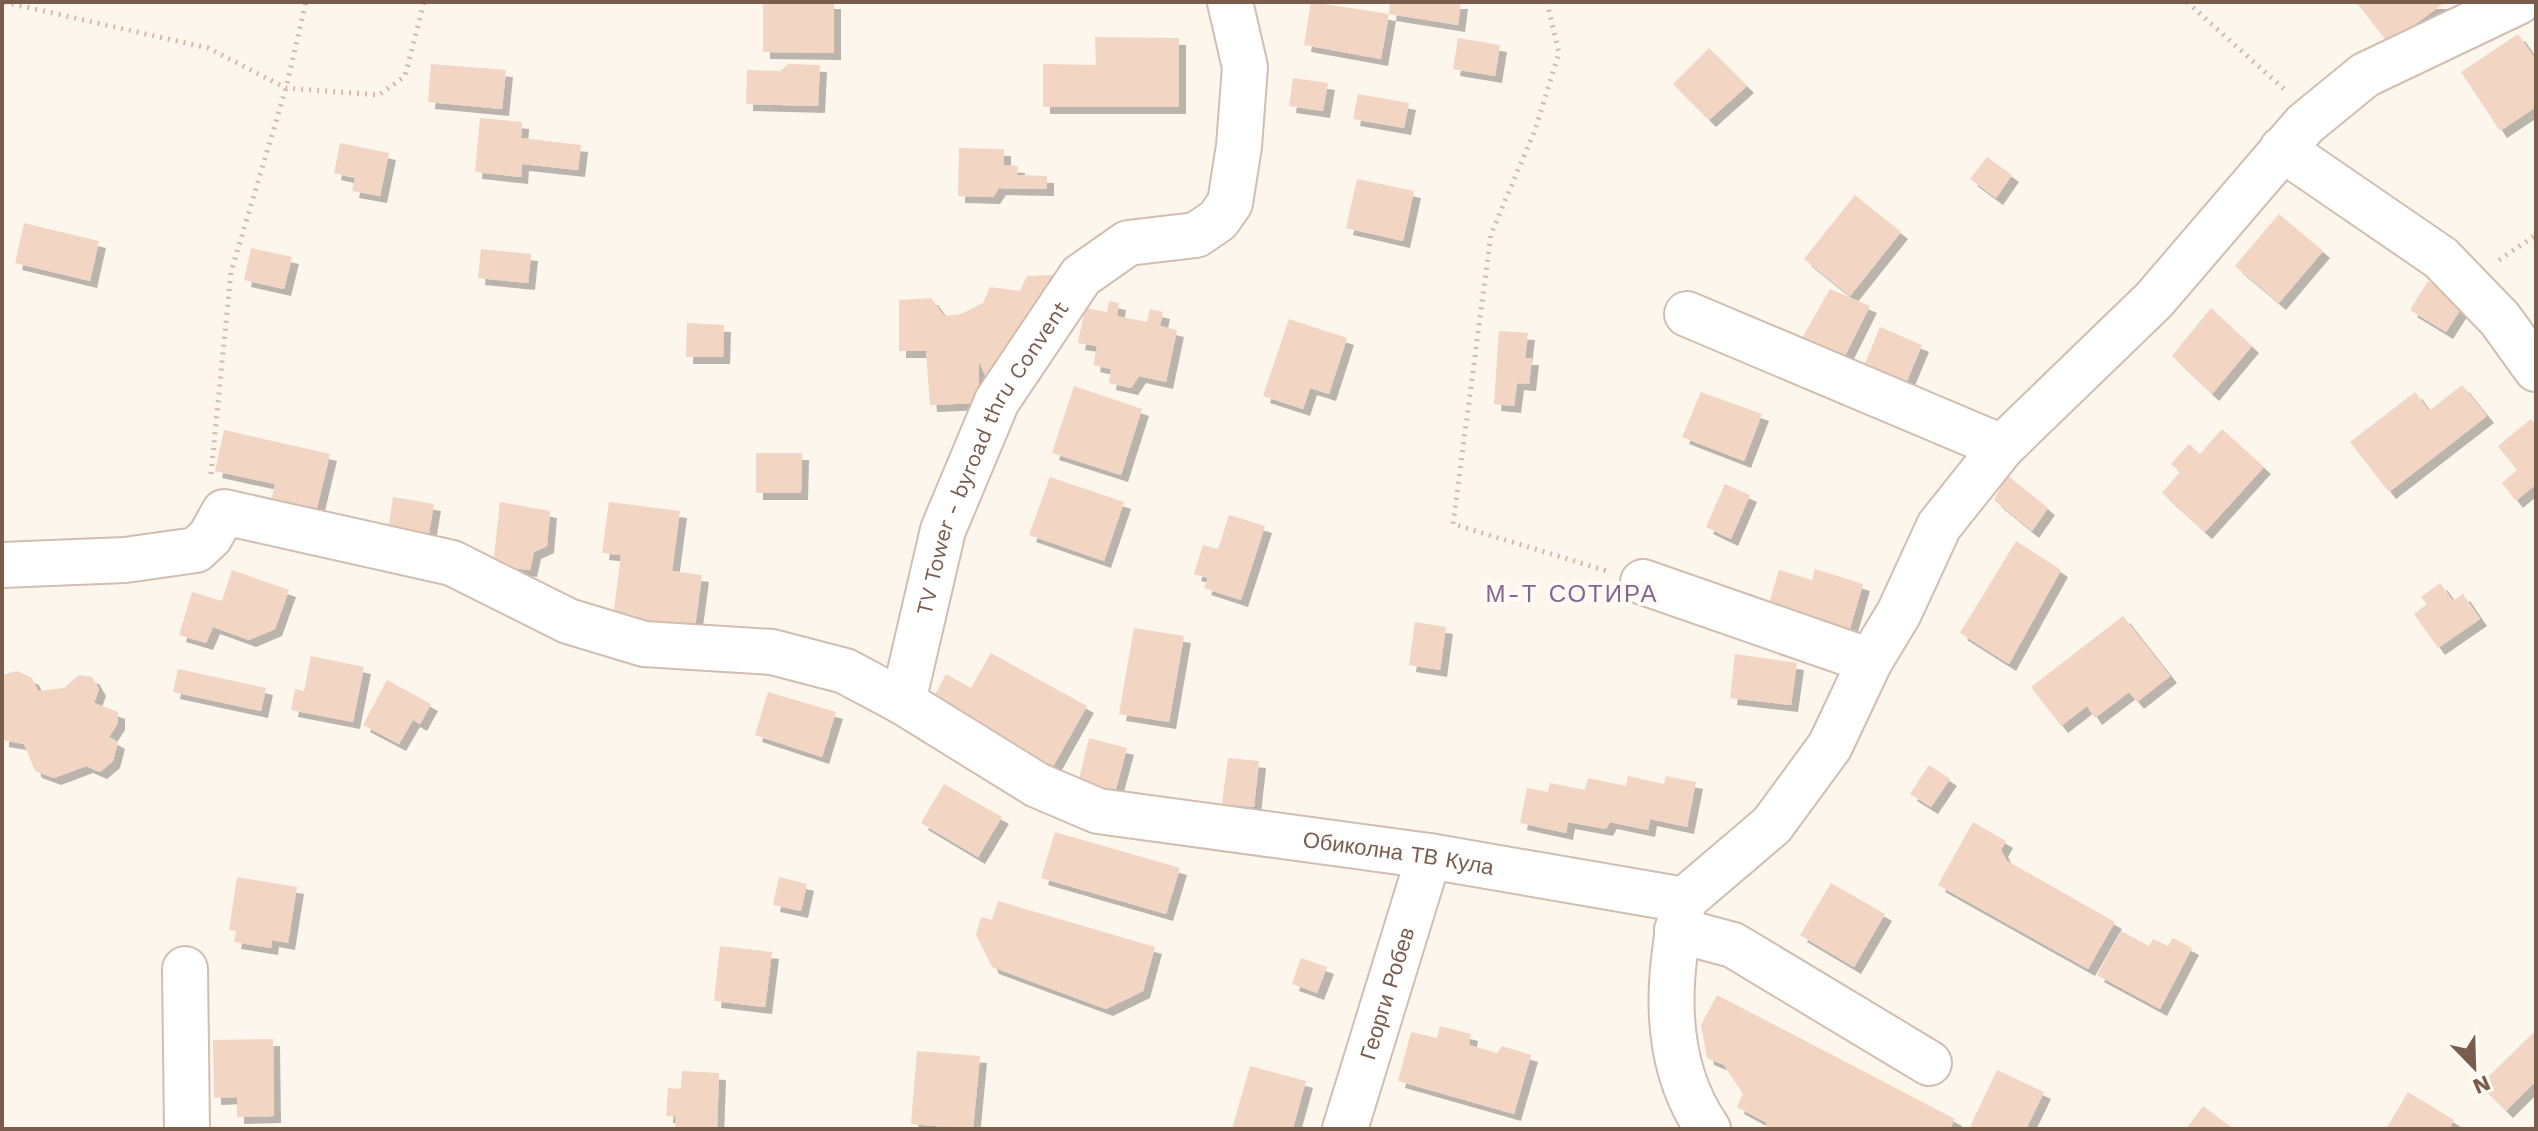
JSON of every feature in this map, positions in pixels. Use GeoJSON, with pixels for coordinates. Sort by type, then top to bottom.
{"type":"FeatureCollection","features":[{"type":"Feature","properties":{"kind":"street","name":"TV Tower - byroad thru Convent"},"geometry":{"type":"LineString","coordinates":[[903,702],[943,530],[997,401],[1081,276],[1128,243],[1196,235],[1218,220],[1230,203],[1239,146],[1245,67],[1243,4]]}},
{"type":"Feature","properties":{"kind":"street"},"geometry":{"type":"LineString","coordinates":[[1708,1129],[1690,1104],[1675,1060],[1672,951],[1680,915],[1772,825],[1830,746],[1870,661],[1899,613],[1939,526],[2002,447],[2154,300],[2294,137],[2365,75],[2496,6]]}},
{"type":"Feature","properties":{"kind":"street"},"geometry":{"type":"LineString","coordinates":[[2294,137],[2441,258],[2500,319],[2536,369]]}},
{"type":"Feature","properties":{"kind":"street"},"geometry":{"type":"LineString","coordinates":[[1687,314],[2002,447]]}},
{"type":"Feature","properties":{"kind":"street"},"geometry":{"type":"LineString","coordinates":[[2,565],[125,560],[196,550],[210,537],[224,512]]}},
{"type":"Feature","properties":{"kind":"street","name":"Обиколна ТВ Кула"},"geometry":{"type":"LineString","coordinates":[[224,512],[452,563],[568,621],[644,644],[772,652],[845,671],[903,702],[1037,785],[1098,811],[1429,856],[1680,915],[1929,1063]]}},
{"type":"Feature","properties":{"kind":"street"},"geometry":{"type":"LineString","coordinates":[[1643,582],[1870,661]]}},
{"type":"Feature","properties":{"kind":"street","name":"Георги Робев"},"geometry":{"type":"LineString","coordinates":[[1345,1129],[1429,856]]}},
{"type":"Feature","properties":{"kind":"street"},"geometry":{"type":"LineString","coordinates":[[185,969],[187,1129]]}},
{"type":"Feature","properties":{"kind":"path"},"geometry":{"type":"LineString","coordinates":[[3,2],[208,48],[286,88],[379,95],[405,76],[424,2]]}},
{"type":"Feature","properties":{"kind":"path"},"geometry":{"type":"LineString","coordinates":[[224,512],[210,488],[231,272],[286,88],[306,2]]}},
{"type":"Feature","properties":{"kind":"path"},"geometry":{"type":"LineString","coordinates":[[1547,2],[1559,53],[1535,130],[1491,234],[1453,524],[1643,582]]}},
{"type":"Feature","properties":{"kind":"path"},"geometry":{"type":"LineString","coordinates":[[2187,2],[2298,102],[2294,137]]}},
{"type":"Feature","properties":{"kind":"building"},"geometry":{"type":"Polygon","coordinates":[[[763,2],[834,2],[834,53],[763,52],[763,2]]]}},
{"type":"Feature","properties":{"kind":"building"},"geometry":{"type":"Polygon","coordinates":[[[1311,2],[1389,14],[1381,59],[1304,45],[1311,2]]]}},
{"type":"Feature","properties":{"kind":"building"},"geometry":{"type":"Polygon","coordinates":[[[1390,2],[1461,2],[1458,25],[1389,14],[1390,2]]]}},
{"type":"Feature","properties":{"kind":"building"},"geometry":{"type":"Polygon","coordinates":[[[2356,2],[2445,2],[2389,44],[2356,2]]]}},
{"type":"Feature","properties":{"kind":"building"},"geometry":{"type":"Polygon","coordinates":[[[2518,34],[2536,60],[2536,107],[2500,131],[2461,72],[2518,34]]]}},
{"type":"Feature","properties":{"kind":"building"},"geometry":{"type":"Polygon","coordinates":[[[1095,37],[1179,38],[1179,107],[1043,107],[1043,64],[1096,65],[1095,37]]]}},
{"type":"Feature","properties":{"kind":"building"},"geometry":{"type":"Polygon","coordinates":[[[1458,38],[1500,45],[1495,76],[1453,69],[1458,38]]]}},
{"type":"Feature","properties":{"kind":"building"},"geometry":{"type":"Polygon","coordinates":[[[1709,48],[1747,86],[1709,120],[1673,84],[1709,48]]]}},
{"type":"Feature","properties":{"kind":"building"},"geometry":{"type":"Polygon","coordinates":[[[431,64],[506,70],[502,109],[428,102],[431,64]]]}},
{"type":"Feature","properties":{"kind":"building"},"geometry":{"type":"Polygon","coordinates":[[[788,64],[820,65],[818,106],[746,104],[747,70],[780,71],[788,64]]]}},
{"type":"Feature","properties":{"kind":"building"},"geometry":{"type":"Polygon","coordinates":[[[1293,78],[1328,83],[1323,111],[1289,106],[1293,78]]]}},
{"type":"Feature","properties":{"kind":"building"},"geometry":{"type":"Polygon","coordinates":[[[1358,94],[1409,103],[1404,128],[1353,119],[1358,94]]]}},
{"type":"Feature","properties":{"kind":"building"},"geometry":{"type":"Polygon","coordinates":[[[480,118],[522,122],[521,138],[581,145],[578,170],[522,164],[521,177],[475,172],[480,118]]]}},
{"type":"Feature","properties":{"kind":"building"},"geometry":{"type":"Polygon","coordinates":[[[340,143],[389,153],[380,196],[352,191],[355,178],[334,173],[340,143]]]}},
{"type":"Feature","properties":{"kind":"building"},"geometry":{"type":"Polygon","coordinates":[[[959,148],[1004,149],[1004,165],[1018,166],[1017,175],[1047,176],[1047,189],[999,188],[993,197],[958,196],[959,148]]]}},
{"type":"Feature","properties":{"kind":"building"},"geometry":{"type":"Polygon","coordinates":[[[1987,157],[2012,175],[1996,198],[1970,179],[1987,157]]]}},
{"type":"Feature","properties":{"kind":"building"},"geometry":{"type":"Polygon","coordinates":[[[1357,179],[1414,191],[1403,241],[1346,228],[1357,179]]]}},
{"type":"Feature","properties":{"kind":"building"},"geometry":{"type":"Polygon","coordinates":[[[1855,195],[1901,232],[1850,296],[1804,259],[1855,195]]]}},
{"type":"Feature","properties":{"kind":"building"},"geometry":{"type":"Polygon","coordinates":[[[2279,214],[2323,251],[2279,303],[2235,266],[2279,214]]]}},
{"type":"Feature","properties":{"kind":"building"},"geometry":{"type":"Polygon","coordinates":[[[24,223],[99,241],[90,281],[15,263],[24,223]]]}},
{"type":"Feature","properties":{"kind":"building"},"geometry":{"type":"Polygon","coordinates":[[[251,248],[292,257],[284,289],[244,280],[251,248]]]}},
{"type":"Feature","properties":{"kind":"building"},"geometry":{"type":"Polygon","coordinates":[[[481,249],[531,254],[528,283],[478,278],[481,249]]]}},
{"type":"Feature","properties":{"kind":"building"},"geometry":{"type":"Polygon","coordinates":[[[1056,275],[990,387],[979,361],[979,403],[930,405],[926,351],[899,351],[899,300],[931,298],[944,316],[961,314],[983,303],[990,287],[1020,291],[1027,276],[1056,275]]]}},
{"type":"Feature","properties":{"kind":"building"},"geometry":{"type":"Polygon","coordinates":[[[2428,281],[2464,304],[2446,332],[2410,310],[2428,281]]]}},
{"type":"Feature","properties":{"kind":"building"},"geometry":{"type":"Polygon","coordinates":[[[1830,289],[1870,306],[1839,368],[1796,349],[1830,289]]]}},
{"type":"Feature","properties":{"kind":"building"},"geometry":{"type":"Polygon","coordinates":[[[1109,301],[1119,303],[1117,316],[1147,322],[1150,309],[1163,312],[1160,326],[1177,330],[1166,382],[1139,376],[1131,388],[1109,383],[1111,369],[1093,365],[1097,346],[1078,343],[1085,308],[1107,312],[1109,301]]]}},
{"type":"Feature","properties":{"kind":"building"},"geometry":{"type":"Polygon","coordinates":[[[2211,308],[2252,346],[2212,394],[2172,356],[2211,308]]]}},
{"type":"Feature","properties":{"kind":"building"},"geometry":{"type":"Polygon","coordinates":[[[1289,319],[1347,338],[1329,394],[1310,388],[1303,409],[1263,396],[1289,319]]]}},
{"type":"Feature","properties":{"kind":"building"},"geometry":{"type":"Polygon","coordinates":[[[687,323],[724,325],[723,357],[686,357],[687,323]]]}},
{"type":"Feature","properties":{"kind":"building"},"geometry":{"type":"Polygon","coordinates":[[[1880,327],[1922,345],[1904,388],[1862,371],[1880,327]]]}},
{"type":"Feature","properties":{"kind":"building"},"geometry":{"type":"Polygon","coordinates":[[[1499,331],[1528,333],[1525,358],[1532,358],[1529,384],[1517,383],[1514,406],[1494,404],[1499,331]]]}},
{"type":"Feature","properties":{"kind":"building"},"geometry":{"type":"Polygon","coordinates":[[[2462,385],[2487,416],[2389,492],[2350,442],[2415,392],[2429,411],[2462,385]]]}},
{"type":"Feature","properties":{"kind":"building"},"geometry":{"type":"Polygon","coordinates":[[[1074,386],[1142,409],[1121,475],[1052,453],[1074,386]]]}},
{"type":"Feature","properties":{"kind":"building"},"geometry":{"type":"Polygon","coordinates":[[[1701,392],[1762,414],[1744,461],[1682,437],[1701,392]]]}},
{"type":"Feature","properties":{"kind":"building"},"geometry":{"type":"Polygon","coordinates":[[[2531,419],[2536,425],[2536,484],[2516,501],[2502,483],[2517,470],[2498,446],[2531,419]]]}},
{"type":"Feature","properties":{"kind":"building"},"geometry":{"type":"Polygon","coordinates":[[[2222,429],[2264,467],[2205,532],[2162,493],[2180,472],[2171,464],[2189,444],[2200,454],[2222,429]]]}},
{"type":"Feature","properties":{"kind":"building"},"geometry":{"type":"Polygon","coordinates":[[[224,430],[330,454],[315,516],[270,505],[275,484],[215,471],[224,430]]]}},
{"type":"Feature","properties":{"kind":"building"},"geometry":{"type":"Polygon","coordinates":[[[756,453],[802,453],[801,493],[756,493],[756,453]]]}},
{"type":"Feature","properties":{"kind":"building"},"geometry":{"type":"Polygon","coordinates":[[[2007,475],[2048,508],[2032,531],[1994,500],[2007,475]]]}},
{"type":"Feature","properties":{"kind":"building"},"geometry":{"type":"Polygon","coordinates":[[[1050,477],[1124,502],[1104,561],[1029,535],[1050,477]]]}},
{"type":"Feature","properties":{"kind":"building"},"geometry":{"type":"Polygon","coordinates":[[[1725,484],[1750,495],[1731,539],[1706,527],[1725,484]]]}},
{"type":"Feature","properties":{"kind":"building"},"geometry":{"type":"Polygon","coordinates":[[[393,497],[434,504],[428,539],[388,532],[393,497]]]}},
{"type":"Feature","properties":{"kind":"building"},"geometry":{"type":"Polygon","coordinates":[[[500,502],[550,511],[547,546],[534,552],[530,570],[493,566],[500,502]]]}},
{"type":"Feature","properties":{"kind":"building"},"geometry":{"type":"Polygon","coordinates":[[[609,502],[680,511],[672,571],[702,575],[695,627],[613,617],[621,555],[602,553],[609,502]]]}},
{"type":"Feature","properties":{"kind":"building"},"geometry":{"type":"Polygon","coordinates":[[[1229,515],[1265,526],[1241,600],[1204,588],[1208,578],[1194,574],[1203,545],[1218,549],[1229,515]]]}},
{"type":"Feature","properties":{"kind":"building"},"geometry":{"type":"Polygon","coordinates":[[[2016,541],[2061,570],[2009,664],[1960,633],[2016,541]]]}},
{"type":"Feature","properties":{"kind":"building"},"geometry":{"type":"Polygon","coordinates":[[[1815,569],[1863,584],[1849,632],[1768,607],[1779,570],[1812,580],[1815,569]]]}},
{"type":"Feature","properties":{"kind":"building"},"geometry":{"type":"Polygon","coordinates":[[[232,570],[289,590],[275,629],[249,640],[213,627],[206,643],[179,635],[192,592],[222,601],[232,570]]]}},
{"type":"Feature","properties":{"kind":"building"},"geometry":{"type":"Polygon","coordinates":[[[2440,583],[2453,601],[2463,594],[2480,619],[2438,648],[2414,614],[2427,604],[2421,597],[2440,583]]]}},
{"type":"Feature","properties":{"kind":"building"},"geometry":{"type":"Polygon","coordinates":[[[2123,616],[2170,676],[2137,702],[2129,692],[2095,718],[2087,706],[2061,726],[2031,687],[2123,616]]]}},
{"type":"Feature","properties":{"kind":"building"},"geometry":{"type":"Polygon","coordinates":[[[1415,622],[1446,627],[1440,670],[1409,665],[1415,622]]]}},
{"type":"Feature","properties":{"kind":"building"},"geometry":{"type":"Polygon","coordinates":[[[1134,628],[1184,636],[1169,722],[1119,714],[1134,628]]]}},
{"type":"Feature","properties":{"kind":"building"},"geometry":{"type":"Polygon","coordinates":[[[991,653],[1087,706],[1051,770],[930,704],[946,674],[971,688],[991,653]]]}},
{"type":"Feature","properties":{"kind":"building"},"geometry":{"type":"Polygon","coordinates":[[[1735,654],[1797,663],[1791,705],[1730,698],[1735,654]]]}},
{"type":"Feature","properties":{"kind":"building"},"geometry":{"type":"Polygon","coordinates":[[[311,656],[364,667],[353,722],[291,710],[295,689],[304,691],[311,656]]]}},
{"type":"Feature","properties":{"kind":"building"},"geometry":{"type":"Polygon","coordinates":[[[178,669],[266,688],[261,711],[173,692],[178,669]]]}},
{"type":"Feature","properties":{"kind":"building"},"geometry":{"type":"Polygon","coordinates":[[[17,671],[32,678],[38,691],[64,688],[79,675],[92,677],[99,689],[94,703],[118,712],[118,723],[109,737],[118,742],[113,761],[100,772],[86,766],[54,778],[35,771],[24,744],[2,740],[2,675],[17,671]]]}},
{"type":"Feature","properties":{"kind":"building"},"geometry":{"type":"Polygon","coordinates":[[[387,680],[431,704],[420,724],[413,720],[399,744],[363,725],[387,680]]]}},
{"type":"Feature","properties":{"kind":"building"},"geometry":{"type":"Polygon","coordinates":[[[768,692],[836,712],[822,757],[755,735],[768,692]]]}},
{"type":"Feature","properties":{"kind":"building"},"geometry":{"type":"Polygon","coordinates":[[[1089,738],[1127,748],[1114,796],[1077,787],[1089,738]]]}},
{"type":"Feature","properties":{"kind":"building"},"geometry":{"type":"Polygon","coordinates":[[[1228,758],[1259,761],[1254,807],[1222,804],[1228,758]]]}},
{"type":"Feature","properties":{"kind":"building"},"geometry":{"type":"Polygon","coordinates":[[[1929,765],[1950,779],[1931,807],[1910,794],[1929,765]]]}},
{"type":"Feature","properties":{"kind":"building"},"geometry":{"type":"Polygon","coordinates":[[[1628,776],[1664,784],[1666,776],[1696,782],[1687,827],[1650,819],[1648,830],[1610,822],[1606,829],[1568,822],[1566,833],[1520,823],[1527,788],[1548,792],[1550,783],[1585,790],[1588,778],[1626,786],[1628,776]]]}},
{"type":"Feature","properties":{"kind":"building"},"geometry":{"type":"Polygon","coordinates":[[[944,784],[1002,817],[978,857],[921,823],[944,784]]]}},
{"type":"Feature","properties":{"kind":"building"},"geometry":{"type":"Polygon","coordinates":[[[1973,822],[2006,841],[2001,850],[2007,861],[2115,922],[2088,969],[1938,885],[1973,822]]]}},
{"type":"Feature","properties":{"kind":"building"},"geometry":{"type":"Polygon","coordinates":[[[1055,832],[1180,868],[1166,914],[1041,878],[1055,832]]]}},
{"type":"Feature","properties":{"kind":"building"},"geometry":{"type":"Polygon","coordinates":[[[237,877],[297,887],[288,943],[272,940],[271,948],[234,942],[236,931],[229,930],[237,877]]]}},
{"type":"Feature","properties":{"kind":"building"},"geometry":{"type":"Polygon","coordinates":[[[779,877],[807,884],[801,911],[773,905],[779,877]]]}},
{"type":"Feature","properties":{"kind":"building"},"geometry":{"type":"Polygon","coordinates":[[[1831,883],[1885,914],[1854,967],[1800,935],[1831,883]]]}},
{"type":"Feature","properties":{"kind":"building"},"geometry":{"type":"Polygon","coordinates":[[[998,901],[1155,947],[1143,991],[1106,1009],[992,967],[976,935],[981,917],[992,920],[998,901]]]}},
{"type":"Feature","properties":{"kind":"building"},"geometry":{"type":"Polygon","coordinates":[[[2121,931],[2149,946],[2153,939],[2168,946],[2173,938],[2192,948],[2160,1009],[2097,975],[2121,931]]]}},
{"type":"Feature","properties":{"kind":"building"},"geometry":{"type":"Polygon","coordinates":[[[720,946],[772,952],[765,1007],[714,1001],[720,946]]]}},
{"type":"Feature","properties":{"kind":"building"},"geometry":{"type":"Polygon","coordinates":[[[1301,958],[1327,967],[1317,993],[1292,984],[1301,958]]]}},
{"type":"Feature","properties":{"kind":"building"},"geometry":{"type":"Polygon","coordinates":[[[1717,995],[1955,1119],[1950,1129],[1764,1129],[1767,1123],[1737,1107],[1743,1094],[1724,1065],[1707,1058],[1701,1025],[1717,995]]]}},
{"type":"Feature","properties":{"kind":"building"},"geometry":{"type":"Polygon","coordinates":[[[1440,1026],[1471,1034],[1469,1045],[1497,1053],[1502,1046],[1531,1055],[1514,1114],[1398,1081],[1411,1032],[1437,1038],[1440,1026]]]}},
{"type":"Feature","properties":{"kind":"building"},"geometry":{"type":"Polygon","coordinates":[[[2536,1030],[2536,1081],[2506,1111],[2480,1085],[2536,1030]]]}},
{"type":"Feature","properties":{"kind":"building"},"geometry":{"type":"Polygon","coordinates":[[[273,1039],[274,1116],[237,1117],[237,1097],[214,1098],[213,1040],[273,1039]]]}},
{"type":"Feature","properties":{"kind":"building"},"geometry":{"type":"Polygon","coordinates":[[[917,1051],[980,1056],[973,1129],[911,1124],[917,1051]]]}},
{"type":"Feature","properties":{"kind":"building"},"geometry":{"type":"Polygon","coordinates":[[[1250,1066],[1306,1081],[1293,1128],[1232,1129],[1250,1066]]]}},
{"type":"Feature","properties":{"kind":"building"},"geometry":{"type":"Polygon","coordinates":[[[1997,1070],[2044,1092],[2026,1129],[1969,1129],[1997,1070]]]}},
{"type":"Feature","properties":{"kind":"building"},"geometry":{"type":"Polygon","coordinates":[[[682,1071],[719,1073],[717,1129],[675,1129],[676,1117],[666,1116],[668,1088],[681,1089],[682,1071]]]}},
{"type":"Feature","properties":{"kind":"building"},"geometry":{"type":"Polygon","coordinates":[[[2408,1092],[2454,1120],[2449,1129],[2386,1129],[2408,1092]]]}},
{"type":"Feature","properties":{"kind":"building"},"geometry":{"type":"Polygon","coordinates":[[[2203,1106],[2231,1127],[2186,1129],[2203,1106]]]}},
{"type":"Feature","properties":{"kind":"district","name":"М-Т СОТИРА"},"geometry":{"type":"Point","coordinates":[1572,594]}}]}
